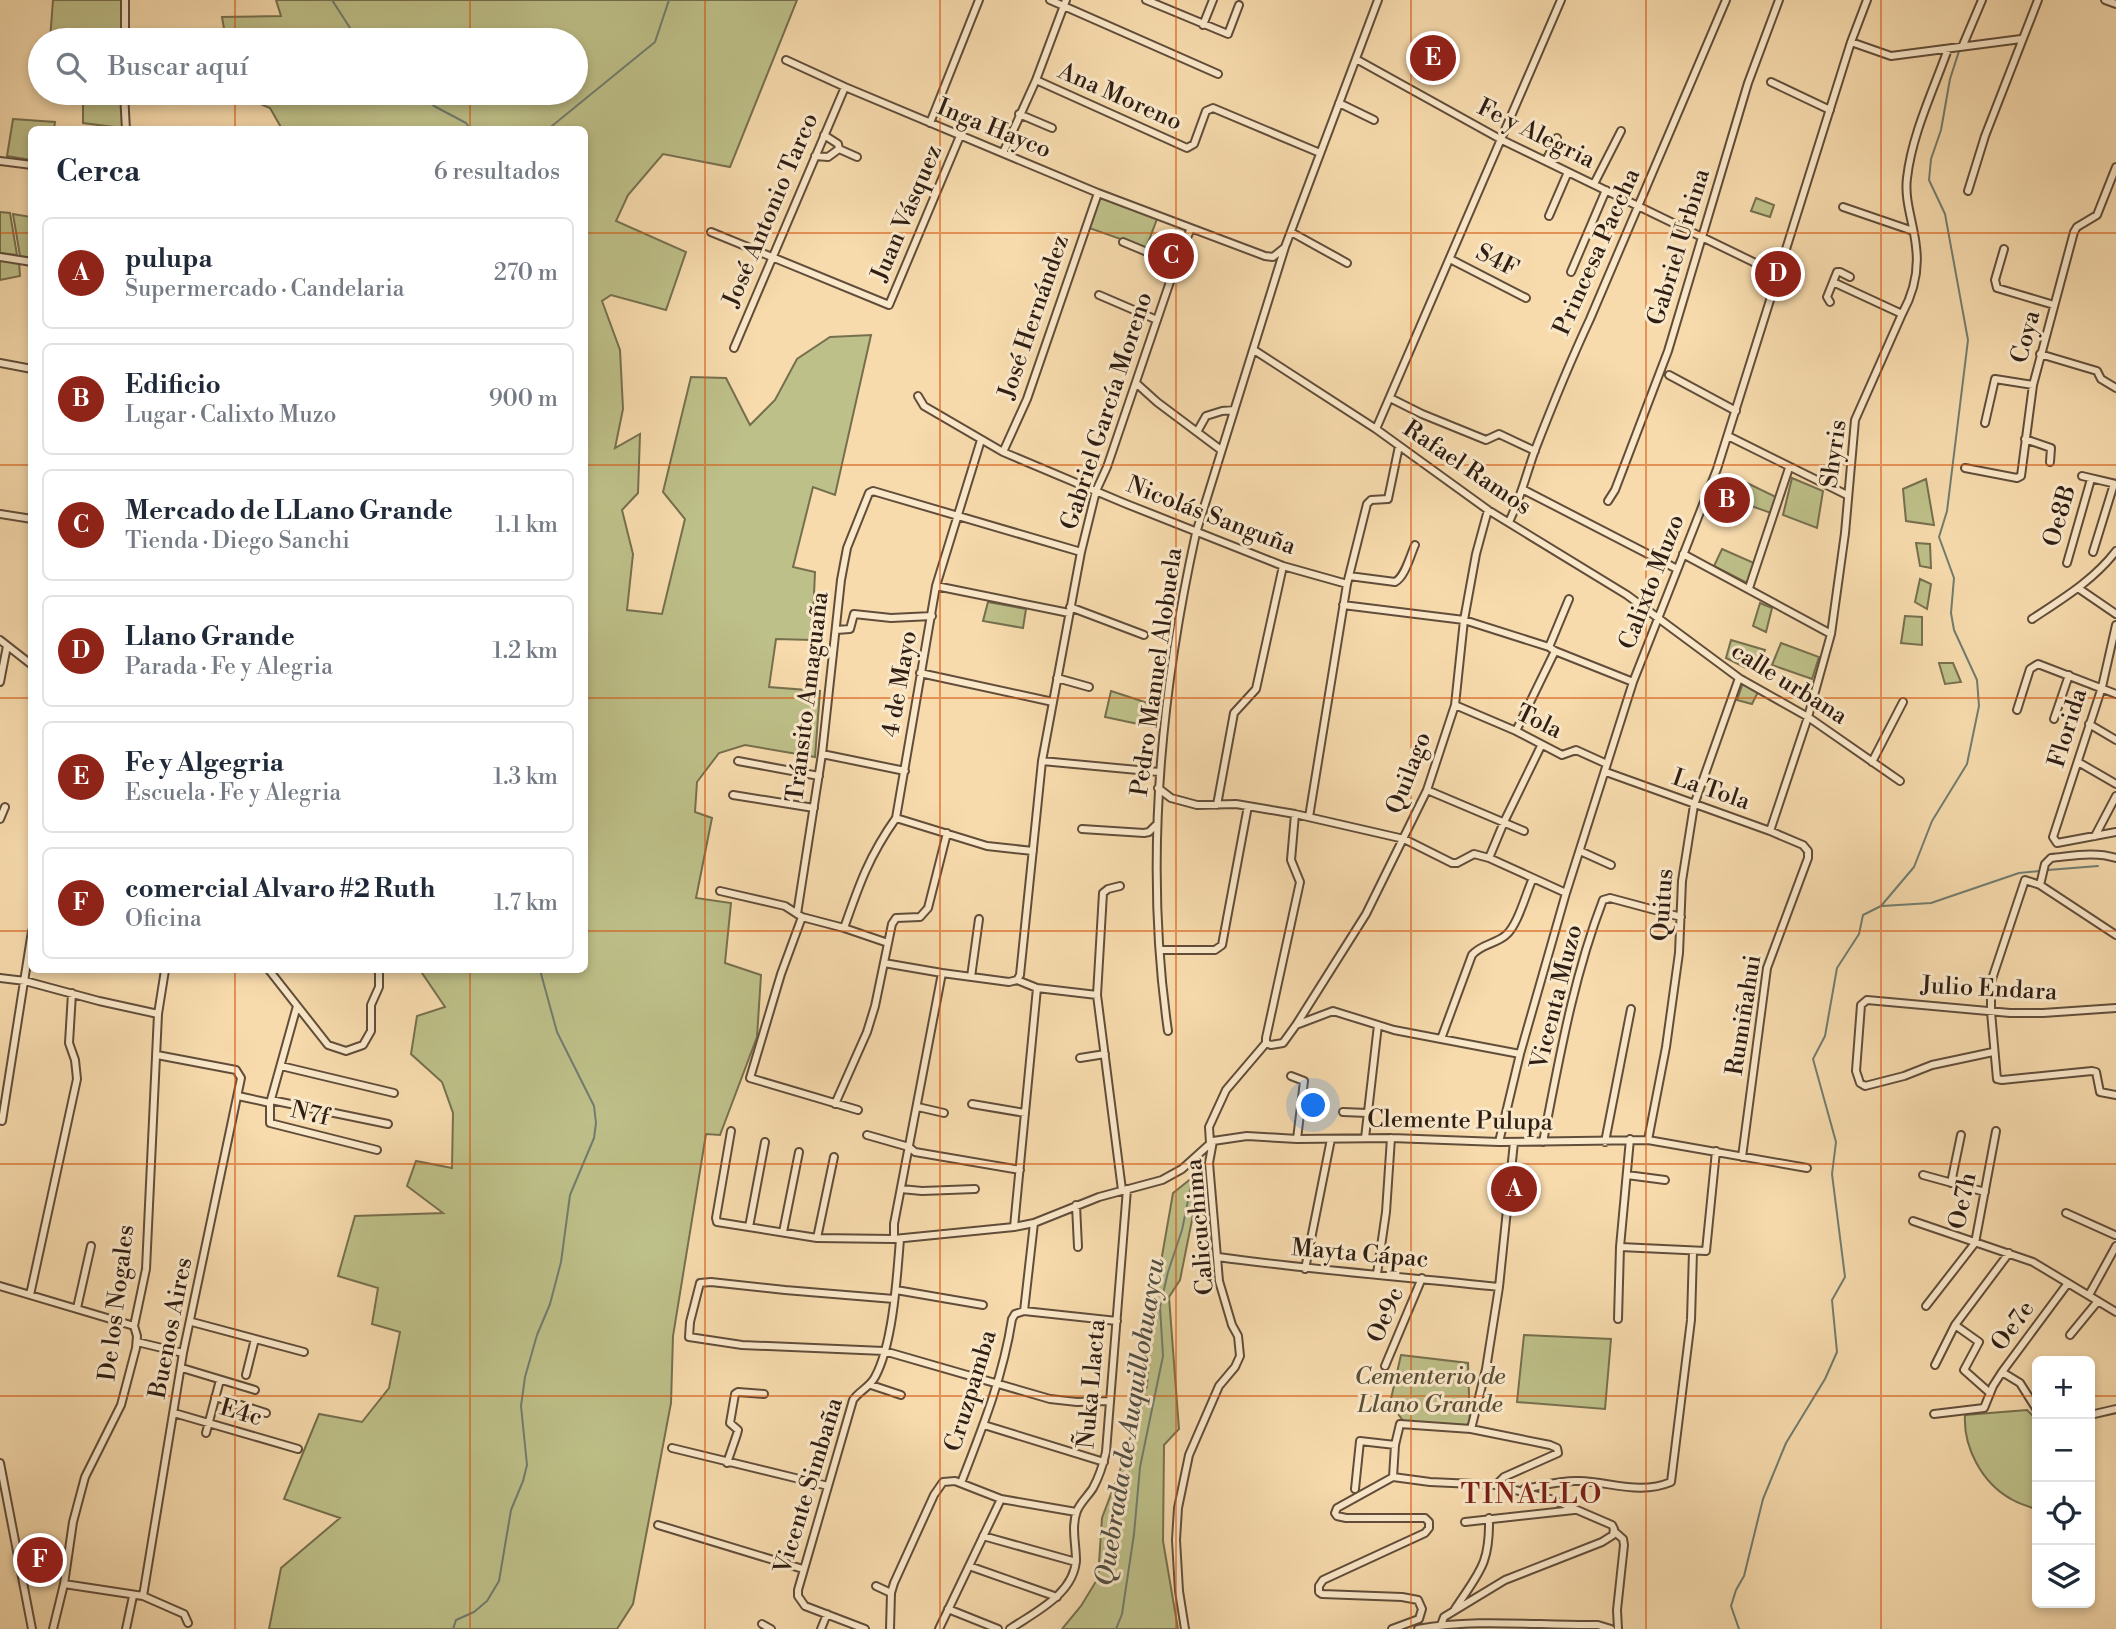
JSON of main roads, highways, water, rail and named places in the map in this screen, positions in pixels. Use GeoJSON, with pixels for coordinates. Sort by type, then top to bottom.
{"type":"FeatureCollection","features":[{"type":"Feature","properties":{"kind":"waterway"},"geometry":{"type":"LineString","coordinates":[[332,0],[350,28]]}},
{"type":"Feature","properties":{"kind":"waterway"},"geometry":{"type":"LineString","coordinates":[[588,97],[655,42],[669,0]]}},
{"type":"Feature","properties":{"kind":"waterway"},"geometry":{"type":"LineString","coordinates":[[1966,29],[1978,0]]}},
{"type":"Feature","properties":{"kind":"waterway"},"geometry":{"type":"LineString","coordinates":[[1739,1629],[1731,1606],[1744,1576],[1763,1499],[1786,1443],[1825,1379],[1837,1352],[1832,1300],[1845,1277],[1832,1174],[1836,1142],[1813,1059],[1825,1036],[1837,968],[1859,934],[1863,915],[1881,906],[1914,867],[1932,821],[1967,764],[1979,706],[1977,680],[1954,630],[1951,613],[1954,578],[1939,537],[1947,511],[1968,340],[1945,214],[1929,180],[1931,159],[1941,130],[1950,79],[1960,48]]}},
{"type":"Feature","properties":{"kind":"waterway"},"geometry":{"type":"LineString","coordinates":[[433,105],[468,126]]}},
{"type":"Feature","properties":{"kind":"waterway"},"geometry":{"type":"LineString","coordinates":[[552,126],[578,105]]}},
{"type":"Feature","properties":{"kind":"waterway"},"geometry":{"type":"LineString","coordinates":[[2048,870],[2098,866]]}},
{"type":"Feature","properties":{"kind":"waterway"},"geometry":{"type":"LineString","coordinates":[[1882,906],[1931,903],[2019,873],[2040,871]]}},
{"type":"Feature","properties":{"kind":"waterway"},"geometry":{"type":"LineString","coordinates":[[453,1629],[456,1620],[474,1612],[487,1601],[499,1581],[511,1510],[527,1465],[521,1406],[525,1377],[561,1262],[570,1195],[594,1138],[594,1106],[557,1032],[541,973]]}},
{"type":"Feature","properties":{"kind":"waterway","name":"Quebrada de Auquillohuaycu"},"geometry":{"type":"LineString","coordinates":[[1116,1629],[1122,1614],[1134,1534],[1140,1467],[1163,1356],[1160,1307],[1182,1230],[1192,1181]]}},
{"type":"Feature","properties":{"kind":"place","name":"Fe y Algegria"},"geometry":{"type":"Point","coordinates":[1433,58]}},
{"type":"Feature","properties":{"kind":"place","name":"Mercado de LLano Grande"},"geometry":{"type":"Point","coordinates":[1171,256]}},
{"type":"Feature","properties":{"kind":"place","name":"Llano Grande"},"geometry":{"type":"Point","coordinates":[1778,274]}},
{"type":"Feature","properties":{"kind":"place","name":"Edificio"},"geometry":{"type":"Point","coordinates":[1727,500]}},
{"type":"Feature","properties":{"kind":"place","name":"pulupa"},"geometry":{"type":"Point","coordinates":[1514,1189]}},
{"type":"Feature","properties":{"kind":"place","name":"comercial Alvaro #2 Ruth"},"geometry":{"type":"Point","coordinates":[40,1560]}},
{"type":"Feature","properties":{"kind":"district","name":"TINALLO"},"geometry":{"type":"Point","coordinates":[1532,1494]}},
{"type":"Feature","properties":{"kind":"park label","name":"Cementerio de Llano Grande"},"geometry":{"type":"Point","coordinates":[1430,1391]}}]}
